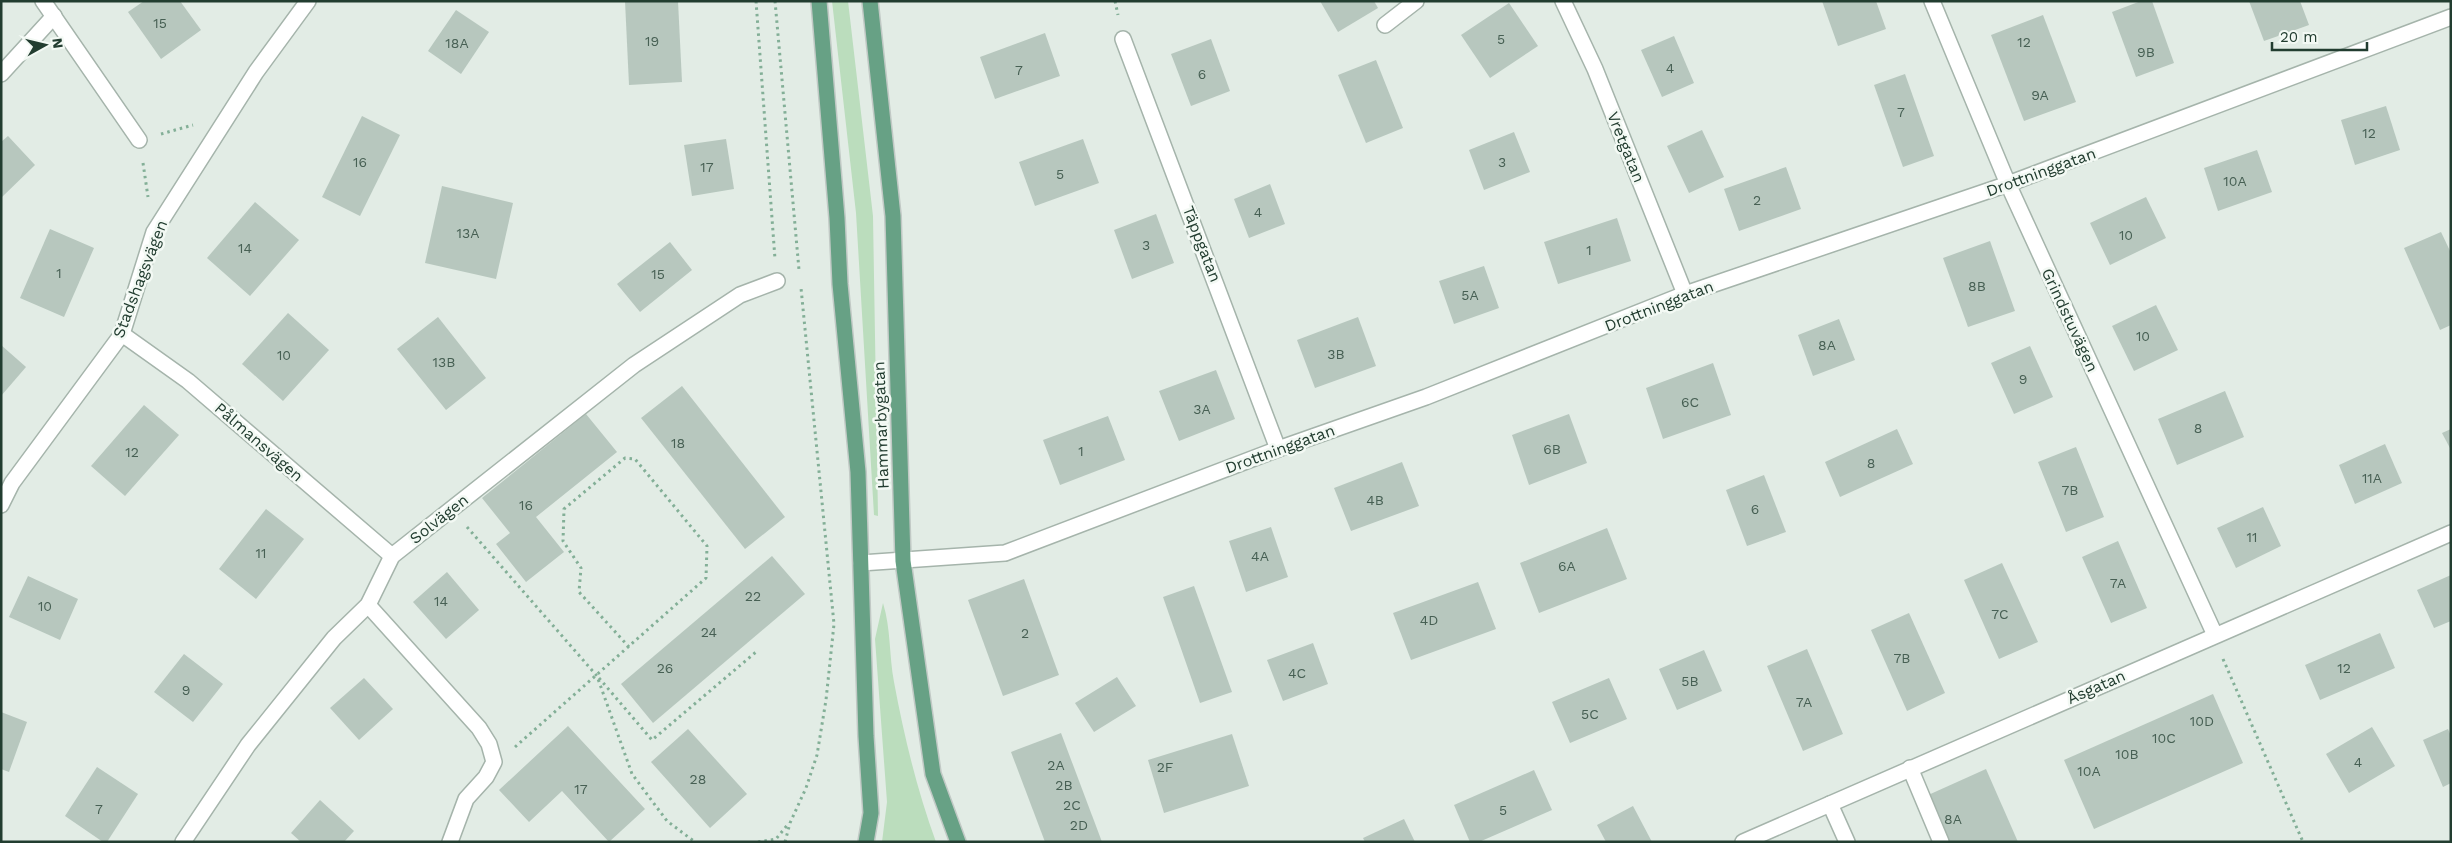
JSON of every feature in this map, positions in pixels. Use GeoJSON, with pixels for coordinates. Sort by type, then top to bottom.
{"type":"FeatureCollection","features":[{"type":"Feature","properties":{"kind":"main road","name":"Hammarbygatan"},"geometry":{"type":"LineString","coordinates":[[819,1],[837,218],[840,284],[858,472],[866,736],[871,813],[866,842]]}},
{"type":"Feature","properties":{"kind":"main road","name":"Hammarbygatan"},"geometry":{"type":"LineString","coordinates":[[870,1],[893,216],[903,561],[934,774],[958,842]]}},
{"type":"Feature","properties":{"kind":"street"},"geometry":{"type":"LineString","coordinates":[[42,1],[139,140]]}},
{"type":"Feature","properties":{"kind":"street","name":"Stadshagsvägen"},"geometry":{"type":"LineString","coordinates":[[1,505],[12,483],[122,334],[154,232],[256,72],[308,1]]}},
{"type":"Feature","properties":{"kind":"street"},"geometry":{"type":"LineString","coordinates":[[1386,25],[1416,1]]}},
{"type":"Feature","properties":{"kind":"street","name":"Vretgatan"},"geometry":{"type":"LineString","coordinates":[[1563,1],[1595,69],[1686,294]]}},
{"type":"Feature","properties":{"kind":"street","name":"Grindstuvägen"},"geometry":{"type":"LineString","coordinates":[[1932,1],[2008,184],[2215,635]]}},
{"type":"Feature","properties":{"kind":"street"},"geometry":{"type":"LineString","coordinates":[[1,74],[54,16]]}},
{"type":"Feature","properties":{"kind":"street","name":"Drottninggatan"},"geometry":{"type":"LineString","coordinates":[[861,563],[1005,553],[1278,450],[1426,397],[1686,294],[2008,184],[2451,17]]}},
{"type":"Feature","properties":{"kind":"street","name":"Täppgatan"},"geometry":{"type":"LineString","coordinates":[[1123,39],[1278,450]]}},
{"type":"Feature","properties":{"kind":"street","name":"Solvägen"},"geometry":{"type":"LineString","coordinates":[[183,842],[248,745],[334,638],[368,605],[392,556],[634,365],[740,295],[777,282]]}},
{"type":"Feature","properties":{"kind":"street","name":"Pålmansvägen"},"geometry":{"type":"LineString","coordinates":[[122,334],[188,380],[392,556]]}},
{"type":"Feature","properties":{"kind":"street","name":"Åsgatan"},"geometry":{"type":"LineString","coordinates":[[1743,842],[2451,533]]}},
{"type":"Feature","properties":{"kind":"street"},"geometry":{"type":"LineString","coordinates":[[368,605],[479,728],[489,744],[494,762],[486,777],[466,799],[450,842]]}},
{"type":"Feature","properties":{"kind":"street"},"geometry":{"type":"LineString","coordinates":[[1910,768],[1941,842]]}},
{"type":"Feature","properties":{"kind":"street"},"geometry":{"type":"LineString","coordinates":[[1830,804],[1847,842]]}},
{"type":"Feature","properties":{"kind":"path"},"geometry":{"type":"LineString","coordinates":[[756,1],[777,282]]}},
{"type":"Feature","properties":{"kind":"path"},"geometry":{"type":"LineString","coordinates":[[775,1],[834,624],[826,700],[817,755],[806,788],[790,823],[785,842]]}},
{"type":"Feature","properties":{"kind":"path"},"geometry":{"type":"LineString","coordinates":[[154,232],[139,140],[228,116]]}},
{"type":"Feature","properties":{"kind":"path"},"geometry":{"type":"LineString","coordinates":[[494,762],[524,740],[629,648],[706,578],[707,546],[634,459],[625,458],[564,509],[563,540],[581,568],[579,592],[629,648]]}},
{"type":"Feature","properties":{"kind":"path"},"geometry":{"type":"LineString","coordinates":[[451,509],[652,740],[756,652]]}},
{"type":"Feature","properties":{"kind":"path"},"geometry":{"type":"LineString","coordinates":[[2215,635],[2230,679],[2303,842]]}},
{"type":"Feature","properties":{"kind":"path"},"geometry":{"type":"LineString","coordinates":[[597,676],[632,774],[667,821],[694,842]]}},
{"type":"Feature","properties":{"kind":"path"},"geometry":{"type":"LineString","coordinates":[[758,842],[776,839],[790,823]]}},
{"type":"Feature","properties":{"kind":"green space"},"geometry":{"type":"Polygon","coordinates":[[[832,1],[848,1],[873,216],[878,516],[874,515],[856,213],[832,1]]]}},
{"type":"Feature","properties":{"kind":"green space"},"geometry":{"type":"Polygon","coordinates":[[[883,603],[894,682],[902,722],[917,783],[936,842],[882,842],[887,802],[875,639],[883,603]]]}},
{"type":"Feature","properties":{"kind":"building"},"geometry":{"type":"Polygon","coordinates":[[[144,1],[180,1],[201,30],[161,59],[128,12],[144,1]]]}},
{"type":"Feature","properties":{"kind":"building"},"geometry":{"type":"Polygon","coordinates":[[[625,1],[678,1],[682,82],[629,85],[625,1]]]}},
{"type":"Feature","properties":{"kind":"building"},"geometry":{"type":"Polygon","coordinates":[[[1320,1],[1374,1],[1378,8],[1338,32],[1320,1]]]}},
{"type":"Feature","properties":{"kind":"building"},"geometry":{"type":"Polygon","coordinates":[[[1822,1],[1876,1],[1886,29],[1838,46],[1822,1]]]}},
{"type":"Feature","properties":{"kind":"building"},"geometry":{"type":"Polygon","coordinates":[[[2141,1],[2152,1],[2174,63],[2136,77],[2112,12],[2141,1]]]}},
{"type":"Feature","properties":{"kind":"building"},"geometry":{"type":"Polygon","coordinates":[[[2249,1],[2300,1],[2309,25],[2264,41],[2249,1]]]}},
{"type":"Feature","properties":{"kind":"building"},"geometry":{"type":"Polygon","coordinates":[[[1509,3],[1538,46],[1490,78],[1461,35],[1509,3]]]}},
{"type":"Feature","properties":{"kind":"building"},"geometry":{"type":"Polygon","coordinates":[[[456,10],[489,32],[461,74],[428,51],[456,10]]]}},
{"type":"Feature","properties":{"kind":"building"},"geometry":{"type":"Polygon","coordinates":[[[2043,15],[2076,102],[2024,121],[1991,35],[2043,15]]]}},
{"type":"Feature","properties":{"kind":"building"},"geometry":{"type":"Polygon","coordinates":[[[1045,33],[1060,76],[995,99],[980,57],[1045,33]]]}},
{"type":"Feature","properties":{"kind":"building"},"geometry":{"type":"Polygon","coordinates":[[[1674,36],[1694,83],[1662,97],[1641,50],[1674,36]]]}},
{"type":"Feature","properties":{"kind":"building"},"geometry":{"type":"Polygon","coordinates":[[[1211,39],[1230,91],[1191,106],[1171,54],[1211,39]]]}},
{"type":"Feature","properties":{"kind":"building"},"geometry":{"type":"Polygon","coordinates":[[[1376,60],[1403,128],[1366,143],[1338,75],[1376,60]]]}},
{"type":"Feature","properties":{"kind":"building"},"geometry":{"type":"Polygon","coordinates":[[[1905,74],[1934,156],[1903,167],[1874,85],[1905,74]]]}},
{"type":"Feature","properties":{"kind":"building"},"geometry":{"type":"Polygon","coordinates":[[[2386,106],[2400,150],[2355,165],[2341,120],[2386,106]]]}},
{"type":"Feature","properties":{"kind":"building"},"geometry":{"type":"Polygon","coordinates":[[[362,116],[400,135],[360,216],[322,197],[362,116]]]}},
{"type":"Feature","properties":{"kind":"building"},"geometry":{"type":"Polygon","coordinates":[[[1702,130],[1724,177],[1689,193],[1667,146],[1702,130]]]}},
{"type":"Feature","properties":{"kind":"building"},"geometry":{"type":"Polygon","coordinates":[[[1514,132],[1530,172],[1484,190],[1469,150],[1514,132]]]}},
{"type":"Feature","properties":{"kind":"building"},"geometry":{"type":"Polygon","coordinates":[[[8,136],[35,165],[1,198],[1,142],[8,136]]]}},
{"type":"Feature","properties":{"kind":"building"},"geometry":{"type":"Polygon","coordinates":[[[726,139],[734,189],[692,196],[684,145],[726,139]]]}},
{"type":"Feature","properties":{"kind":"building"},"geometry":{"type":"Polygon","coordinates":[[[1083,139],[1099,183],[1035,206],[1019,162],[1083,139]]]}},
{"type":"Feature","properties":{"kind":"building"},"geometry":{"type":"Polygon","coordinates":[[[2257,150],[2272,192],[2218,211],[2204,168],[2257,150]]]}},
{"type":"Feature","properties":{"kind":"building"},"geometry":{"type":"Polygon","coordinates":[[[1786,167],[1801,209],[1739,231],[1724,189],[1786,167]]]}},
{"type":"Feature","properties":{"kind":"building"},"geometry":{"type":"Polygon","coordinates":[[[1270,184],[1285,224],[1249,238],[1234,199],[1270,184]]]}},
{"type":"Feature","properties":{"kind":"building"},"geometry":{"type":"Polygon","coordinates":[[[442,186],[513,203],[496,279],[425,263],[442,186]]]}},
{"type":"Feature","properties":{"kind":"building"},"geometry":{"type":"Polygon","coordinates":[[[2146,197],[2166,238],[2110,265],[2090,223],[2146,197]]]}},
{"type":"Feature","properties":{"kind":"building"},"geometry":{"type":"Polygon","coordinates":[[[255,202],[299,240],[250,296],[207,258],[255,202]]]}},
{"type":"Feature","properties":{"kind":"building"},"geometry":{"type":"Polygon","coordinates":[[[1156,214],[1174,263],[1132,279],[1114,230],[1156,214]]]}},
{"type":"Feature","properties":{"kind":"building"},"geometry":{"type":"Polygon","coordinates":[[[1617,218],[1631,261],[1558,284],[1544,242],[1617,218]]]}},
{"type":"Feature","properties":{"kind":"building"},"geometry":{"type":"Polygon","coordinates":[[[50,229],[94,248],[64,317],[20,298],[50,229]]]}},
{"type":"Feature","properties":{"kind":"building"},"geometry":{"type":"Polygon","coordinates":[[[2441,232],[2451,253],[2451,325],[2440,330],[2404,248],[2441,232]]]}},
{"type":"Feature","properties":{"kind":"building"},"geometry":{"type":"Polygon","coordinates":[[[1990,241],[2015,311],[1968,327],[1943,258],[1990,241]]]}},
{"type":"Feature","properties":{"kind":"building"},"geometry":{"type":"Polygon","coordinates":[[[670,242],[692,270],[640,312],[617,284],[670,242]]]}},
{"type":"Feature","properties":{"kind":"building"},"geometry":{"type":"Polygon","coordinates":[[[1484,266],[1499,308],[1454,324],[1439,281],[1484,266]]]}},
{"type":"Feature","properties":{"kind":"building"},"geometry":{"type":"Polygon","coordinates":[[[2156,305],[2178,350],[2134,371],[2112,326],[2156,305]]]}},
{"type":"Feature","properties":{"kind":"building"},"geometry":{"type":"Polygon","coordinates":[[[288,313],[329,350],[283,401],[242,364],[288,313]]]}},
{"type":"Feature","properties":{"kind":"building"},"geometry":{"type":"Polygon","coordinates":[[[438,317],[486,378],[446,410],[397,349],[438,317]]]}},
{"type":"Feature","properties":{"kind":"building"},"geometry":{"type":"Polygon","coordinates":[[[1358,317],[1376,366],[1315,388],[1297,340],[1358,317]]]}},
{"type":"Feature","properties":{"kind":"building"},"geometry":{"type":"Polygon","coordinates":[[[1839,319],[1855,360],[1813,376],[1798,335],[1839,319]]]}},
{"type":"Feature","properties":{"kind":"building"},"geometry":{"type":"Polygon","coordinates":[[[1,345],[26,367],[1,396],[1,345]]]}},
{"type":"Feature","properties":{"kind":"building"},"geometry":{"type":"Polygon","coordinates":[[[2030,346],[2053,397],[2014,414],[1991,363],[2030,346]]]}},
{"type":"Feature","properties":{"kind":"building"},"geometry":{"type":"Polygon","coordinates":[[[1713,363],[1731,415],[1663,439],[1646,388],[1713,363]]]}},
{"type":"Feature","properties":{"kind":"building"},"geometry":{"type":"Polygon","coordinates":[[[1216,370],[1235,419],[1179,441],[1159,391],[1216,370]]]}},
{"type":"Feature","properties":{"kind":"building"},"geometry":{"type":"Polygon","coordinates":[[[682,386],[785,517],[745,549],[641,418],[682,386]]]}},
{"type":"Feature","properties":{"kind":"building"},"geometry":{"type":"Polygon","coordinates":[[[2225,391],[2244,437],[2177,465],[2158,419],[2225,391]]]}},
{"type":"Feature","properties":{"kind":"building"},"geometry":{"type":"Polygon","coordinates":[[[144,405],[179,435],[125,496],[91,466],[144,405]]]}},
{"type":"Feature","properties":{"kind":"building"},"geometry":{"type":"Polygon","coordinates":[[[586,414],[617,452],[536,517],[564,552],[526,582],[496,544],[510,533],[482,498],[586,414]]]}},
{"type":"Feature","properties":{"kind":"building"},"geometry":{"type":"Polygon","coordinates":[[[1569,414],[1587,463],[1529,485],[1512,435],[1569,414]]]}},
{"type":"Feature","properties":{"kind":"building"},"geometry":{"type":"Polygon","coordinates":[[[1108,416],[1125,460],[1060,485],[1043,440],[1108,416]]]}},
{"type":"Feature","properties":{"kind":"building"},"geometry":{"type":"Polygon","coordinates":[[[1897,429],[1913,464],[1840,497],[1825,462],[1897,429]]]}},
{"type":"Feature","properties":{"kind":"building"},"geometry":{"type":"Polygon","coordinates":[[[2451,429],[2451,450],[2442,433],[2451,429]]]}},
{"type":"Feature","properties":{"kind":"building"},"geometry":{"type":"Polygon","coordinates":[[[2385,444],[2402,483],[2355,504],[2339,465],[2385,444]]]}},
{"type":"Feature","properties":{"kind":"building"},"geometry":{"type":"Polygon","coordinates":[[[2076,447],[2104,517],[2066,532],[2038,462],[2076,447]]]}},
{"type":"Feature","properties":{"kind":"building"},"geometry":{"type":"Polygon","coordinates":[[[1402,462],[1419,506],[1351,531],[1334,488],[1402,462]]]}},
{"type":"Feature","properties":{"kind":"building"},"geometry":{"type":"Polygon","coordinates":[[[1764,475],[1786,532],[1747,546],[1726,490],[1764,475]]]}},
{"type":"Feature","properties":{"kind":"building"},"geometry":{"type":"Polygon","coordinates":[[[2263,507],[2281,546],[2236,568],[2217,528],[2263,507]]]}},
{"type":"Feature","properties":{"kind":"building"},"geometry":{"type":"Polygon","coordinates":[[[266,509],[304,539],[256,599],[219,569],[266,509]]]}},
{"type":"Feature","properties":{"kind":"building"},"geometry":{"type":"Polygon","coordinates":[[[1271,527],[1288,577],[1246,592],[1229,541],[1271,527]]]}},
{"type":"Feature","properties":{"kind":"building"},"geometry":{"type":"Polygon","coordinates":[[[1607,528],[1627,579],[1539,613],[1520,563],[1607,528]]]}},
{"type":"Feature","properties":{"kind":"building"},"geometry":{"type":"Polygon","coordinates":[[[2118,541],[2147,608],[2111,623],[2082,557],[2118,541]]]}},
{"type":"Feature","properties":{"kind":"building"},"geometry":{"type":"Polygon","coordinates":[[[772,556],[805,594],[653,723],[621,684],[772,556]]]}},
{"type":"Feature","properties":{"kind":"building"},"geometry":{"type":"Polygon","coordinates":[[[2002,563],[2038,642],[1999,659],[1964,580],[2002,563]]]}},
{"type":"Feature","properties":{"kind":"building"},"geometry":{"type":"Polygon","coordinates":[[[447,572],[479,610],[446,639],[413,602],[447,572]]]}},
{"type":"Feature","properties":{"kind":"building"},"geometry":{"type":"Polygon","coordinates":[[[2451,575],[2451,621],[2434,628],[2417,590],[2451,575]]]}},
{"type":"Feature","properties":{"kind":"building"},"geometry":{"type":"Polygon","coordinates":[[[28,576],[78,599],[60,640],[9,617],[28,576]]]}},
{"type":"Feature","properties":{"kind":"building"},"geometry":{"type":"Polygon","coordinates":[[[1024,579],[1059,675],[1003,696],[968,600],[1024,579]]]}},
{"type":"Feature","properties":{"kind":"building"},"geometry":{"type":"Polygon","coordinates":[[[1478,582],[1496,629],[1411,660],[1393,613],[1478,582]]]}},
{"type":"Feature","properties":{"kind":"building"},"geometry":{"type":"Polygon","coordinates":[[[1194,586],[1232,692],[1200,703],[1163,597],[1194,586]]]}},
{"type":"Feature","properties":{"kind":"building"},"geometry":{"type":"Polygon","coordinates":[[[1909,613],[1945,693],[1907,711],[1871,630],[1909,613]]]}},
{"type":"Feature","properties":{"kind":"building"},"geometry":{"type":"Polygon","coordinates":[[[2380,633],[2395,668],[2320,700],[2305,665],[2380,633]]]}},
{"type":"Feature","properties":{"kind":"building"},"geometry":{"type":"Polygon","coordinates":[[[1313,643],[1328,684],[1283,701],[1267,660],[1313,643]]]}},
{"type":"Feature","properties":{"kind":"building"},"geometry":{"type":"Polygon","coordinates":[[[1807,649],[1843,734],[1803,751],[1767,666],[1807,649]]]}},
{"type":"Feature","properties":{"kind":"building"},"geometry":{"type":"Polygon","coordinates":[[[1704,650],[1722,691],[1677,710],[1659,669],[1704,650]]]}},
{"type":"Feature","properties":{"kind":"building"},"geometry":{"type":"Polygon","coordinates":[[[184,654],[223,684],[193,722],[154,692],[184,654]]]}},
{"type":"Feature","properties":{"kind":"building"},"geometry":{"type":"Polygon","coordinates":[[[1117,677],[1136,706],[1094,732],[1075,703],[1117,677]]]}},
{"type":"Feature","properties":{"kind":"building"},"geometry":{"type":"Polygon","coordinates":[[[364,678],[393,709],[359,740],[330,708],[364,678]]]}},
{"type":"Feature","properties":{"kind":"building"},"geometry":{"type":"Polygon","coordinates":[[[1609,678],[1627,719],[1570,743],[1552,702],[1609,678]]]}},
{"type":"Feature","properties":{"kind":"building"},"geometry":{"type":"Polygon","coordinates":[[[2213,694],[2243,763],[2094,829],[2064,760],[2213,694]]]}},
{"type":"Feature","properties":{"kind":"building"},"geometry":{"type":"Polygon","coordinates":[[[1,712],[27,722],[9,772],[1,769],[1,712]]]}},
{"type":"Feature","properties":{"kind":"building"},"geometry":{"type":"Polygon","coordinates":[[[568,726],[645,809],[609,842],[562,791],[529,822],[499,790],[568,726]]]}},
{"type":"Feature","properties":{"kind":"building"},"geometry":{"type":"Polygon","coordinates":[[[2372,727],[2395,766],[2349,793],[2326,754],[2372,727]]]}},
{"type":"Feature","properties":{"kind":"building"},"geometry":{"type":"Polygon","coordinates":[[[688,729],[747,794],[710,828],[651,762],[688,729]]]}},
{"type":"Feature","properties":{"kind":"building"},"geometry":{"type":"Polygon","coordinates":[[[2448,729],[2451,736],[2451,783],[2443,787],[2423,740],[2448,729]]]}},
{"type":"Feature","properties":{"kind":"building"},"geometry":{"type":"Polygon","coordinates":[[[1061,733],[1102,842],[1045,842],[1011,752],[1061,733]]]}},
{"type":"Feature","properties":{"kind":"building"},"geometry":{"type":"Polygon","coordinates":[[[1232,734],[1249,786],[1164,813],[1148,760],[1232,734]]]}},
{"type":"Feature","properties":{"kind":"building"},"geometry":{"type":"Polygon","coordinates":[[[97,767],[138,794],[107,842],[103,842],[65,816],[97,767]]]}},
{"type":"Feature","properties":{"kind":"building"},"geometry":{"type":"Polygon","coordinates":[[[1986,769],[2018,842],[1946,842],[1926,796],[1986,769]]]}},
{"type":"Feature","properties":{"kind":"building"},"geometry":{"type":"Polygon","coordinates":[[[1534,770],[1552,810],[1479,842],[1470,842],[1454,805],[1534,770]]]}},
{"type":"Feature","properties":{"kind":"building"},"geometry":{"type":"Polygon","coordinates":[[[320,800],[354,831],[344,842],[301,842],[291,833],[320,800]]]}},
{"type":"Feature","properties":{"kind":"building"},"geometry":{"type":"Polygon","coordinates":[[[1633,806],[1652,842],[1606,842],[1597,825],[1633,806]]]}},
{"type":"Feature","properties":{"kind":"building"},"geometry":{"type":"Polygon","coordinates":[[[1404,819],[1415,842],[1365,842],[1363,838],[1404,819]]]}}]}
